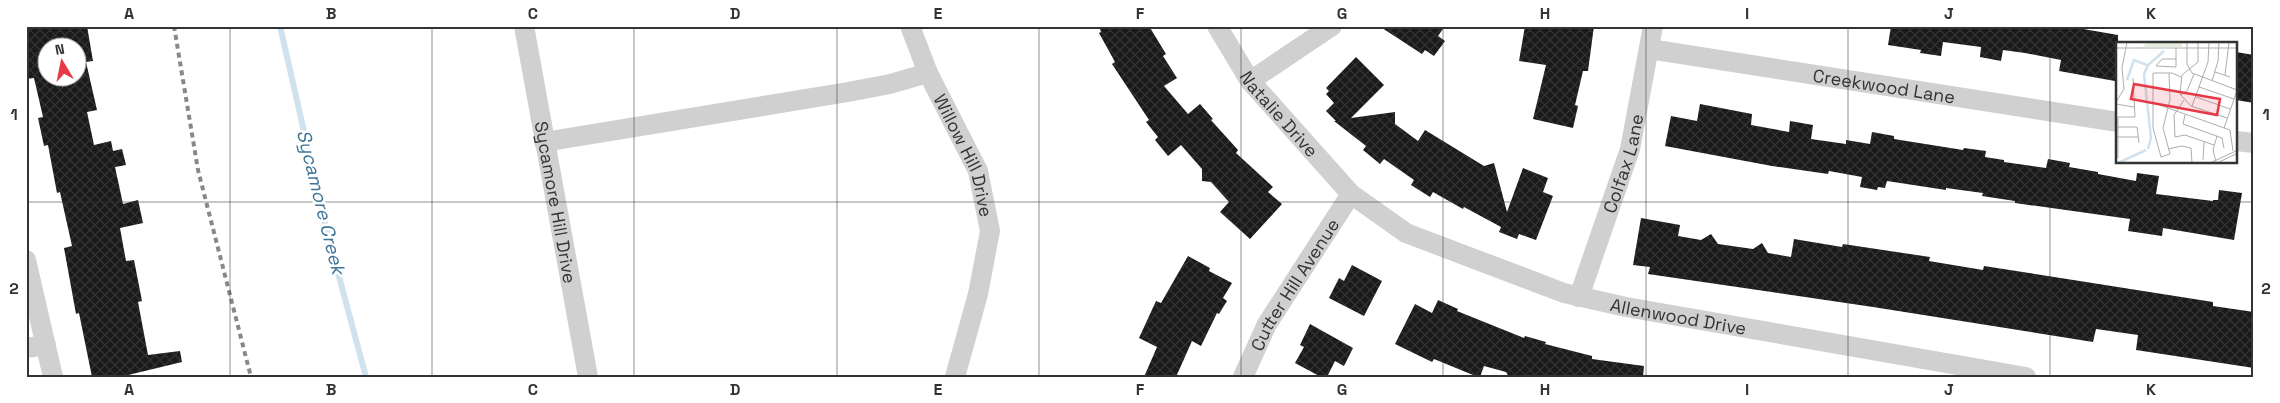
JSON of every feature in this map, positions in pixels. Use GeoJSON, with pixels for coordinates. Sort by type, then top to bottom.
{"type":"FeatureCollection","features":[{"type":"Feature","properties":{"kind":"street","name":"Sycamore Hill Drive"},"geometry":{"type":"LineString","coordinates":[[524,26],[588,377]]}},
{"type":"Feature","properties":{"kind":"street","name":"Willow Hill Drive"},"geometry":{"type":"LineString","coordinates":[[910,26],[928,73],[978,171],[990,231],[978,294],[955,377]]}},
{"type":"Feature","properties":{"kind":"street","name":"Natalie Drive"},"geometry":{"type":"LineString","coordinates":[[1216,26],[1250,81],[1351,194]]}},
{"type":"Feature","properties":{"kind":"street"},"geometry":{"type":"LineString","coordinates":[[1250,81],[1332,26]]}},
{"type":"Feature","properties":{"kind":"street","name":"Colfax Lane"},"geometry":{"type":"LineString","coordinates":[[1579,297],[1630,149],[1654,26]]}},
{"type":"Feature","properties":{"kind":"street","name":"Creekwood Lane"},"geometry":{"type":"LineString","coordinates":[[1649,49],[2116,122]]}},
{"type":"Feature","properties":{"kind":"street"},"geometry":{"type":"LineString","coordinates":[[544,142],[848,92],[890,84],[928,73]]}},
{"type":"Feature","properties":{"kind":"street"},"geometry":{"type":"LineString","coordinates":[[2238,141],[2254,143]]}},
{"type":"Feature","properties":{"kind":"street","name":"Allenwood Drive"},"geometry":{"type":"LineString","coordinates":[[1351,194],[1406,233],[1564,293],[1626,307],[2026,377]]}},
{"type":"Feature","properties":{"kind":"street","name":"Cutter Hill Avenue"},"geometry":{"type":"LineString","coordinates":[[1243,377],[1267,324],[1351,194]]}},
{"type":"Feature","properties":{"kind":"street"},"geometry":{"type":"LineString","coordinates":[[26,260],[36,346],[53,377]]}},
{"type":"Feature","properties":{"kind":"building"},"geometry":{"type":"Polygon","coordinates":[[[26,26],[87,26],[93,61],[88,62],[88,38],[38,38],[38,88],[88,88],[88,71],[97,110],[87,112],[94,145],[111,141],[113,151],[122,149],[126,165],[115,167],[123,204],[138,200],[143,223],[120,228],[126,261],[134,260],[142,301],[138,302],[148,355],[180,351],[182,362],[120,377],[92,377],[79,313],[76,314],[64,248],[72,246],[60,192],[57,193],[48,145],[44,146],[38,118],[43,117],[34,78],[26,79],[26,26]]]}},
{"type":"Feature","properties":{"kind":"building"},"geometry":{"type":"Polygon","coordinates":[[[1099,26],[1149,26],[1166,54],[1163,56],[1177,78],[1164,86],[1188,114],[1200,104],[1213,119],[1211,120],[1238,150],[1236,153],[1273,187],[1268,192],[1282,204],[1250,239],[1220,212],[1229,202],[1211,182],[1202,181],[1202,169],[1181,145],[1168,156],[1155,140],[1158,137],[1146,122],[1149,120],[1112,64],[1115,62],[1099,33],[1101,32],[1099,26]]]}},
{"type":"Feature","properties":{"kind":"building"},"geometry":{"type":"Polygon","coordinates":[[[1379,26],[1445,26],[1438,36],[1445,41],[1434,56],[1425,50],[1422,54],[1379,26]]]}},
{"type":"Feature","properties":{"kind":"building"},"geometry":{"type":"Polygon","coordinates":[[[1525,26],[1594,26],[1588,71],[1583,71],[1575,105],[1578,106],[1573,128],[1533,119],[1546,65],[1519,61],[1525,26]]]}},
{"type":"Feature","properties":{"kind":"building"},"geometry":{"type":"Polygon","coordinates":[[[1891,26],[2066,26],[2118,35],[2118,42],[2116,42],[2115,81],[2059,71],[2061,60],[2025,53],[2003,50],[2001,61],[1980,57],[1981,47],[1943,42],[1941,56],[1920,53],[1921,50],[1888,45],[1891,26]]]}},
{"type":"Feature","properties":{"kind":"building"},"geometry":{"type":"Polygon","coordinates":[[[2238,52],[2254,55],[2254,103],[2238,100],[2238,52]]]}},
{"type":"Feature","properties":{"kind":"building"},"geometry":{"type":"Polygon","coordinates":[[[1356,57],[1384,85],[1351,118],[1395,112],[1395,124],[1418,141],[1425,130],[1484,166],[1494,163],[1507,212],[1523,168],[1548,178],[1543,192],[1553,196],[1536,240],[1519,234],[1517,239],[1499,232],[1501,227],[1464,207],[1463,209],[1433,192],[1430,197],[1411,185],[1414,180],[1384,159],[1380,164],[1363,150],[1366,146],[1334,121],[1336,121],[1326,111],[1334,103],[1326,94],[1329,91],[1326,88],[1356,57]]]}},
{"type":"Feature","properties":{"kind":"building"},"geometry":{"type":"Polygon","coordinates":[[[1700,104],[1752,114],[1751,125],[1789,132],[1790,121],[1813,125],[1811,139],[1846,144],[1846,140],[1870,144],[1872,132],[1894,136],[1894,139],[1963,150],[1964,148],[1986,151],[1985,157],[2004,160],[2004,162],[2046,168],[2048,159],[2070,163],[2069,167],[2136,181],[2137,173],[2159,176],[2156,194],[2213,201],[2218,200],[2219,190],[2242,193],[2234,240],[2163,228],[2162,236],[2128,231],[2130,219],[2015,203],[2015,201],[1982,196],[1983,193],[1946,188],[1946,190],[1887,181],[1885,188],[1878,187],[1877,190],[1860,187],[1862,177],[1829,171],[1828,174],[1772,166],[1665,146],[1671,116],[1697,121],[1700,104]]]}},
{"type":"Feature","properties":{"kind":"building"},"geometry":{"type":"Polygon","coordinates":[[[1641,218],[1680,225],[1678,236],[1701,240],[1711,234],[1718,244],[1753,249],[1762,243],[1768,253],[1791,257],[1794,239],[1842,247],[1843,244],[1930,257],[1929,261],[1983,270],[1984,266],[2213,302],[2213,306],[2254,312],[2254,368],[2136,350],[2138,335],[2096,329],[2093,342],[1648,274],[1650,267],[1633,265],[1641,218]]]}},
{"type":"Feature","properties":{"kind":"building"},"geometry":{"type":"Polygon","coordinates":[[[1188,256],[1210,268],[1209,271],[1232,283],[1223,298],[1227,301],[1219,314],[1217,313],[1201,346],[1192,341],[1176,377],[1144,377],[1157,347],[1139,338],[1156,301],[1161,303],[1188,256]]]}},
{"type":"Feature","properties":{"kind":"building"},"geometry":{"type":"Polygon","coordinates":[[[1352,265],[1382,281],[1364,316],[1329,298],[1339,278],[1344,281],[1352,265]]]}},
{"type":"Feature","properties":{"kind":"building"},"geometry":{"type":"Polygon","coordinates":[[[1438,300],[1458,309],[1457,311],[1524,338],[1525,336],[1546,342],[1545,344],[1592,356],[1592,359],[1644,366],[1643,377],[1509,377],[1506,372],[1484,366],[1480,377],[1478,377],[1434,359],[1432,362],[1395,344],[1415,304],[1432,313],[1438,300]]]}},
{"type":"Feature","properties":{"kind":"building"},"geometry":{"type":"Polygon","coordinates":[[[1310,324],[1353,348],[1344,366],[1335,361],[1327,377],[1321,377],[1295,363],[1304,347],[1300,345],[1310,324]]]}},
{"type":"Feature","properties":{"kind":"waterway","name":"Sycamore Creek"},"geometry":{"type":"LineString","coordinates":[[280,26],[326,228],[366,377]]}},
{"type":"Feature","properties":{"kind":"railway"},"geometry":{"type":"LineString","coordinates":[[174,26],[198,170],[251,377]]}}]}
